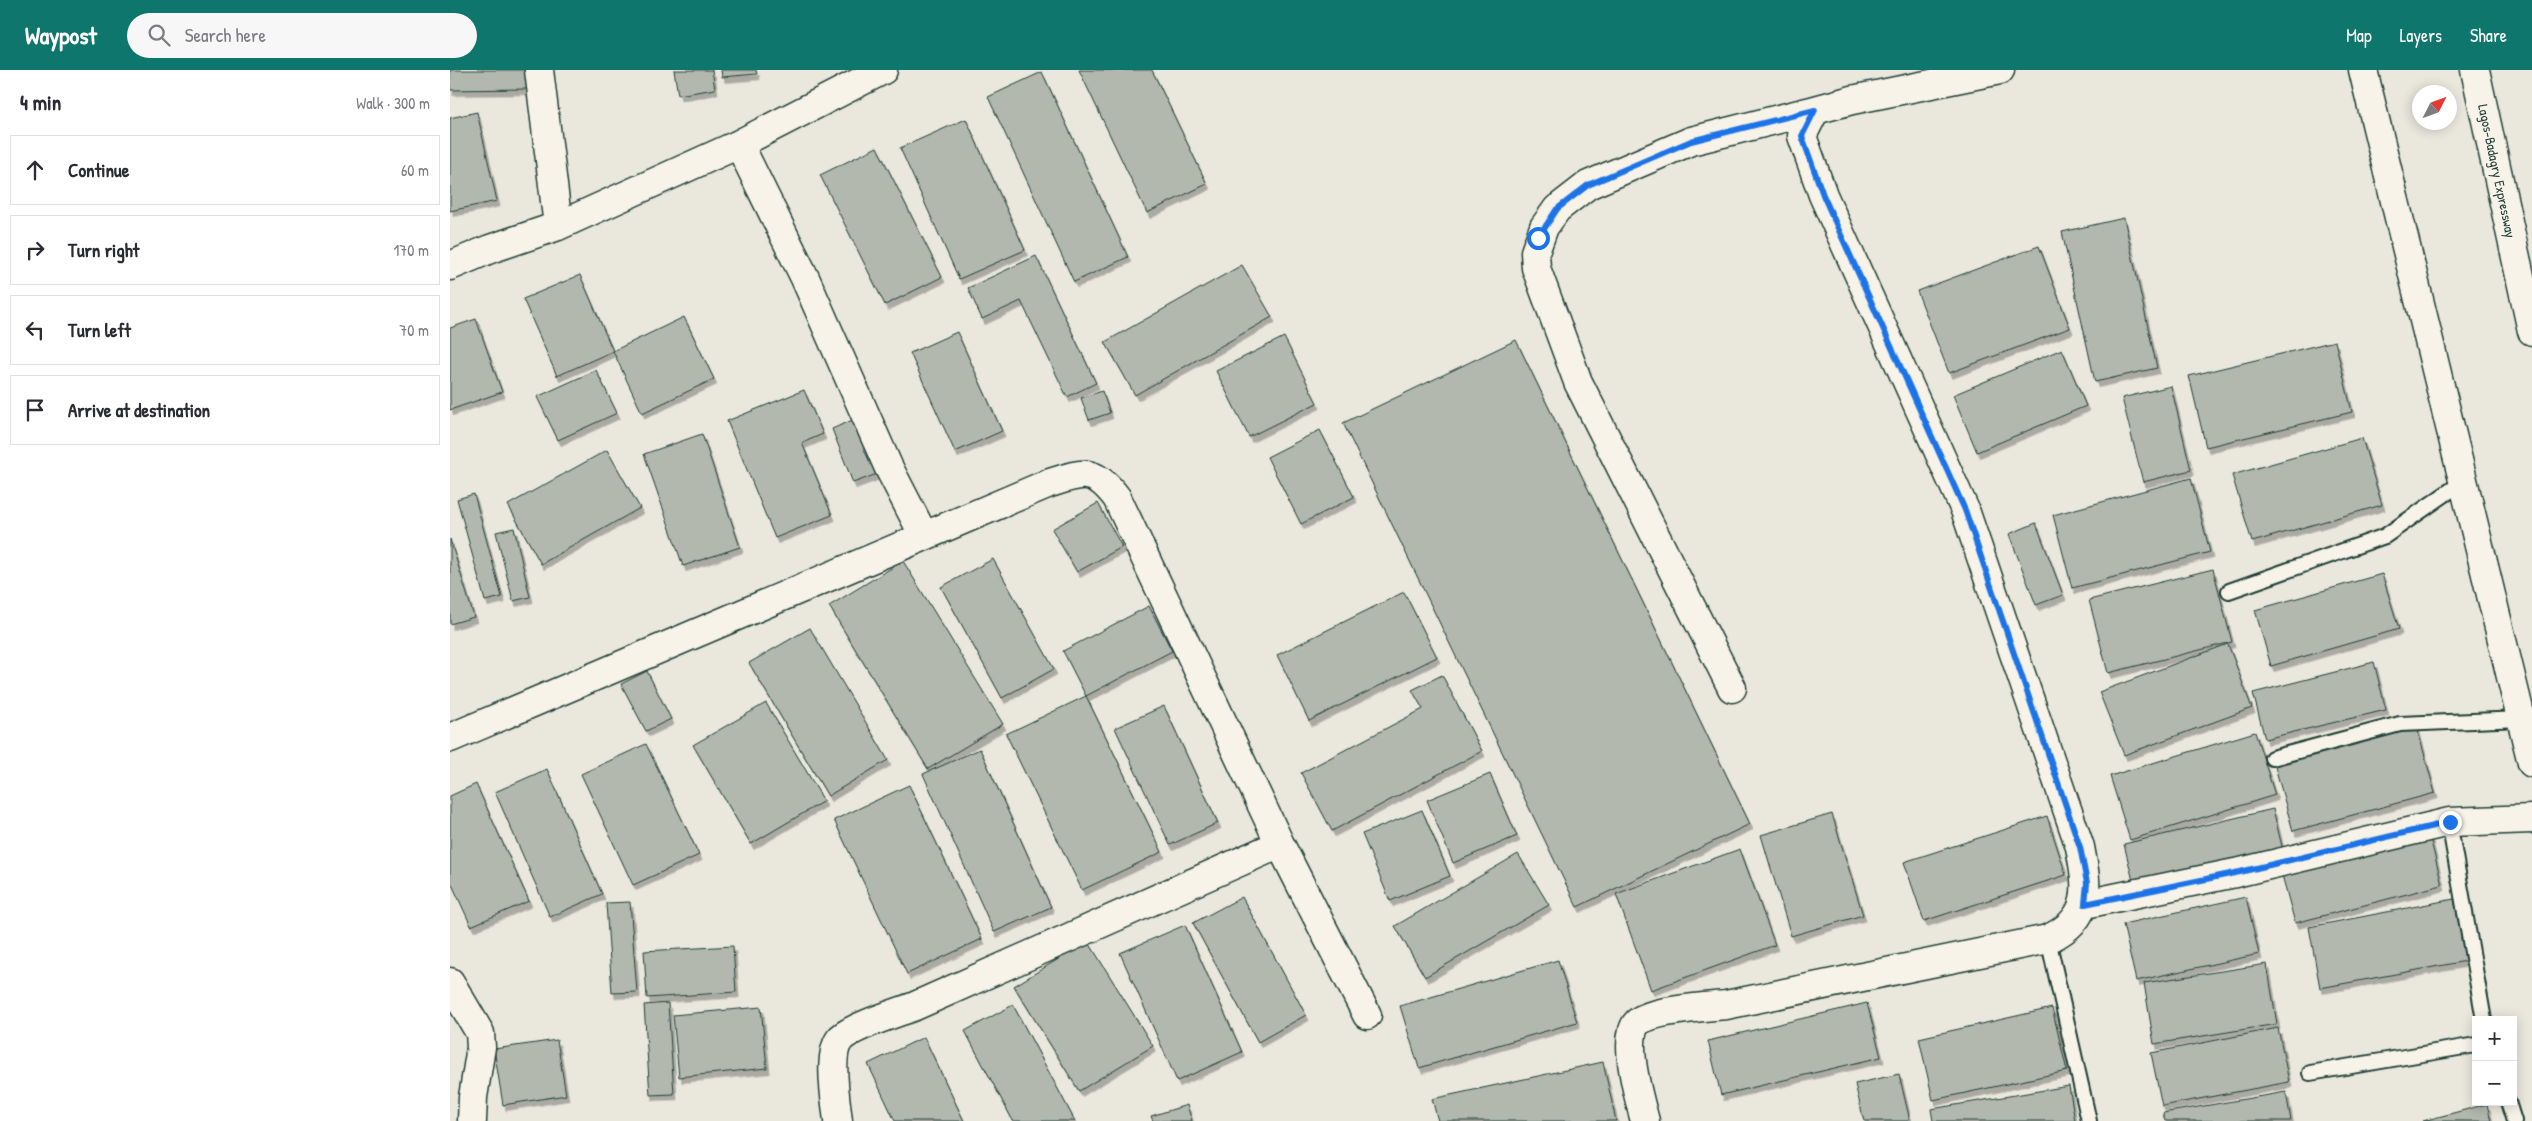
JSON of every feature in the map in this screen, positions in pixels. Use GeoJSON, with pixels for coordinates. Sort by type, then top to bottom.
{"type":"FeatureCollection","features":[{"type":"Feature","properties":{"kind":"main road"},"geometry":{"type":"LineString","coordinates":[[540,70],[558,226]]}},
{"type":"Feature","properties":{"kind":"main road"},"geometry":{"type":"LineString","coordinates":[[450,266],[490,249],[558,226],[739,144],[883,70]]}},
{"type":"Feature","properties":{"kind":"main road"},"geometry":{"type":"LineString","coordinates":[[1732,688],[1578,382],[1536,268],[1535,252],[1541,232],[1557,209],[1588,185],[1691,141],[1852,100],[2000,70]]}},
{"type":"Feature","properties":{"kind":"main road"},"geometry":{"type":"LineString","coordinates":[[2363,70],[2532,762]]}},
{"type":"Feature","properties":{"kind":"main road","name":"Lagos-Badagry Expressway"},"geometry":{"type":"LineString","coordinates":[[2475,70],[2532,331]]}},
{"type":"Feature","properties":{"kind":"main road"},"geometry":{"type":"LineString","coordinates":[[1645,1121],[1635,1084],[1630,1033],[1638,1021],[1672,1011],[1726,1004],[2048,939],[2068,928],[2085,904],[2087,883],[2080,847],[1965,510],[1823,195],[1804,147],[1802,136],[1815,110]]}},
{"type":"Feature","properties":{"kind":"main road"},"geometry":{"type":"LineString","coordinates":[[739,144],[805,278],[888,466],[924,536]]}},
{"type":"Feature","properties":{"kind":"main road"},"geometry":{"type":"LineString","coordinates":[[450,738],[924,536],[1077,474],[1086,473],[1108,486],[1117,498],[1280,844],[1367,1016]]}},
{"type":"Feature","properties":{"kind":"main road"},"geometry":{"type":"LineString","coordinates":[[2085,904],[2240,872],[2450,822],[2532,819]]}},
{"type":"Feature","properties":{"kind":"main road"},"geometry":{"type":"LineString","coordinates":[[838,1121],[834,1060],[835,1049],[841,1038],[868,1024],[915,1006],[1280,844]]}},
{"type":"Feature","properties":{"kind":"main road"},"geometry":{"type":"LineString","coordinates":[[450,982],[480,1033],[481,1047],[473,1097],[472,1121]]}},
{"type":"Feature","properties":{"kind":"lane"},"geometry":{"type":"LineString","coordinates":[[2228,591],[2385,536],[2464,481]]}},
{"type":"Feature","properties":{"kind":"lane"},"geometry":{"type":"LineString","coordinates":[[2272,758],[2400,724],[2521,719]]}},
{"type":"Feature","properties":{"kind":"lane"},"geometry":{"type":"LineString","coordinates":[[2450,822],[2483,1016]]}},
{"type":"Feature","properties":{"kind":"lane"},"geometry":{"type":"LineString","coordinates":[[2048,939],[2089,1121]]}},
{"type":"Feature","properties":{"kind":"lane"},"geometry":{"type":"LineString","coordinates":[[2310,1073],[2472,1047]]}},
{"type":"Feature","properties":{"kind":"lane"},"geometry":{"type":"LineString","coordinates":[[2509,1106],[2514,1121]]}},
{"type":"Feature","properties":{"kind":"building"},"geometry":{"type":"Polygon","coordinates":[[[450,70],[527,70],[527,89],[450,90],[450,70]]]}},
{"type":"Feature","properties":{"kind":"building"},"geometry":{"type":"Polygon","coordinates":[[[674,70],[712,70],[715,89],[678,95],[674,70]]]}},
{"type":"Feature","properties":{"kind":"building"},"geometry":{"type":"Polygon","coordinates":[[[721,70],[756,70],[757,74],[722,77],[721,70]]]}},
{"type":"Feature","properties":{"kind":"building"},"geometry":{"type":"Polygon","coordinates":[[[1079,70],[1152,70],[1207,184],[1147,213],[1079,70]]]}},
{"type":"Feature","properties":{"kind":"building"},"geometry":{"type":"Polygon","coordinates":[[[1042,72],[1128,257],[1074,282],[988,97],[1042,72]]]}},
{"type":"Feature","properties":{"kind":"building"},"geometry":{"type":"Polygon","coordinates":[[[477,112],[497,201],[450,211],[450,118],[477,112]]]}},
{"type":"Feature","properties":{"kind":"building"},"geometry":{"type":"Polygon","coordinates":[[[966,119],[1025,250],[959,279],[900,148],[966,119]]]}},
{"type":"Feature","properties":{"kind":"building"},"geometry":{"type":"Polygon","coordinates":[[[877,147],[942,277],[885,305],[820,175],[877,147]]]}},
{"type":"Feature","properties":{"kind":"building"},"geometry":{"type":"Polygon","coordinates":[[[2124,218],[2157,368],[2095,382],[2062,232],[2124,218]]]}},
{"type":"Feature","properties":{"kind":"building"},"geometry":{"type":"Polygon","coordinates":[[[2039,246],[2070,328],[1949,373],[1917,291],[2039,246]]]}},
{"type":"Feature","properties":{"kind":"building"},"geometry":{"type":"Polygon","coordinates":[[[1036,256],[1096,383],[1067,397],[1021,301],[982,319],[968,288],[1036,256]]]}},
{"type":"Feature","properties":{"kind":"building"},"geometry":{"type":"Polygon","coordinates":[[[1242,265],[1272,317],[1135,395],[1105,342],[1242,265]]]}},
{"type":"Feature","properties":{"kind":"building"},"geometry":{"type":"Polygon","coordinates":[[[580,275],[613,351],[557,376],[523,299],[580,275]]]}},
{"type":"Feature","properties":{"kind":"building"},"geometry":{"type":"Polygon","coordinates":[[[684,317],[714,379],[642,413],[613,351],[684,317]]]}},
{"type":"Feature","properties":{"kind":"building"},"geometry":{"type":"Polygon","coordinates":[[[476,319],[502,392],[450,410],[450,328],[476,319]]]}},
{"type":"Feature","properties":{"kind":"building"},"geometry":{"type":"Polygon","coordinates":[[[957,332],[1002,431],[955,452],[910,353],[957,332]]]}},
{"type":"Feature","properties":{"kind":"building"},"geometry":{"type":"Polygon","coordinates":[[[1284,337],[1317,403],[1249,437],[1216,371],[1284,337]]]}},
{"type":"Feature","properties":{"kind":"building"},"geometry":{"type":"Polygon","coordinates":[[[1516,340],[1750,824],[1577,907],[1343,423],[1516,340]]]}},
{"type":"Feature","properties":{"kind":"building"},"geometry":{"type":"Polygon","coordinates":[[[2335,341],[2352,412],[2206,447],[2189,376],[2335,341]]]}},
{"type":"Feature","properties":{"kind":"building"},"geometry":{"type":"Polygon","coordinates":[[[2062,349],[2086,406],[1977,452],[1953,395],[2062,349]]]}},
{"type":"Feature","properties":{"kind":"building"},"geometry":{"type":"Polygon","coordinates":[[[596,370],[617,413],[558,440],[537,397],[596,370]]]}},
{"type":"Feature","properties":{"kind":"building"},"geometry":{"type":"Polygon","coordinates":[[[2171,386],[2191,470],[2143,482],[2122,398],[2171,386]]]}},
{"type":"Feature","properties":{"kind":"building"},"geometry":{"type":"Polygon","coordinates":[[[804,390],[823,434],[802,443],[832,515],[775,538],[727,421],[804,390]]]}},
{"type":"Feature","properties":{"kind":"building"},"geometry":{"type":"Polygon","coordinates":[[[1102,391],[1110,413],[1089,420],[1081,398],[1102,391]]]}},
{"type":"Feature","properties":{"kind":"building"},"geometry":{"type":"Polygon","coordinates":[[[855,419],[877,474],[853,483],[832,429],[855,419]]]}},
{"type":"Feature","properties":{"kind":"building"},"geometry":{"type":"Polygon","coordinates":[[[1320,430],[1354,497],[1301,524],[1267,457],[1320,430]]]}},
{"type":"Feature","properties":{"kind":"building"},"geometry":{"type":"Polygon","coordinates":[[[702,434],[740,547],[683,566],[644,454],[702,434]]]}},
{"type":"Feature","properties":{"kind":"building"},"geometry":{"type":"Polygon","coordinates":[[[2362,438],[2382,505],[2252,542],[2232,475],[2362,438]]]}},
{"type":"Feature","properties":{"kind":"building"},"geometry":{"type":"Polygon","coordinates":[[[607,450],[640,508],[541,564],[508,505],[607,450]]]}},
{"type":"Feature","properties":{"kind":"building"},"geometry":{"type":"Polygon","coordinates":[[[2191,478],[2210,552],[2072,588],[2053,515],[2191,478]]]}},
{"type":"Feature","properties":{"kind":"building"},"geometry":{"type":"Polygon","coordinates":[[[474,494],[502,597],[485,601],[457,499],[474,494]]]}},
{"type":"Feature","properties":{"kind":"building"},"geometry":{"type":"Polygon","coordinates":[[[1098,503],[1122,547],[1077,572],[1052,529],[1098,503]]]}},
{"type":"Feature","properties":{"kind":"building"},"geometry":{"type":"Polygon","coordinates":[[[2036,523],[2063,595],[2036,605],[2009,534],[2036,523]]]}},
{"type":"Feature","properties":{"kind":"building"},"geometry":{"type":"Polygon","coordinates":[[[514,528],[530,597],[513,601],[496,532],[514,528]]]}},
{"type":"Feature","properties":{"kind":"building"},"geometry":{"type":"Polygon","coordinates":[[[450,539],[474,617],[450,624],[450,539]]]}},
{"type":"Feature","properties":{"kind":"building"},"geometry":{"type":"Polygon","coordinates":[[[993,559],[1054,669],[1002,698],[941,587],[993,559]]]}},
{"type":"Feature","properties":{"kind":"building"},"geometry":{"type":"Polygon","coordinates":[[[903,561],[1003,724],[928,769],[829,606],[903,561]]]}},
{"type":"Feature","properties":{"kind":"building"},"geometry":{"type":"Polygon","coordinates":[[[2213,569],[2232,642],[2108,673],[2089,600],[2213,569]]]}},
{"type":"Feature","properties":{"kind":"building"},"geometry":{"type":"Polygon","coordinates":[[[2382,574],[2399,629],[2271,666],[2255,610],[2382,574]]]}},
{"type":"Feature","properties":{"kind":"building"},"geometry":{"type":"Polygon","coordinates":[[[1404,592],[1437,657],[1309,721],[1277,655],[1404,592]]]}},
{"type":"Feature","properties":{"kind":"building"},"geometry":{"type":"Polygon","coordinates":[[[1149,606],[1172,651],[1086,696],[1063,651],[1149,606]]]}},
{"type":"Feature","properties":{"kind":"building"},"geometry":{"type":"Polygon","coordinates":[[[810,628],[888,760],[828,796],[749,663],[810,628]]]}},
{"type":"Feature","properties":{"kind":"building"},"geometry":{"type":"Polygon","coordinates":[[[2228,644],[2252,708],[2124,755],[2099,692],[2228,644]]]}},
{"type":"Feature","properties":{"kind":"building"},"geometry":{"type":"Polygon","coordinates":[[[2374,662],[2386,710],[2265,739],[2253,693],[2374,662]]]}},
{"type":"Feature","properties":{"kind":"building"},"geometry":{"type":"Polygon","coordinates":[[[647,671],[671,719],[646,731],[621,684],[647,671]]]}},
{"type":"Feature","properties":{"kind":"building"},"geometry":{"type":"Polygon","coordinates":[[[1442,675],[1482,751],[1332,831],[1301,773],[1423,709],[1412,690],[1442,675]]]}},
{"type":"Feature","properties":{"kind":"building"},"geometry":{"type":"Polygon","coordinates":[[[1086,696],[1162,852],[1082,890],[1006,734],[1086,696]]]}},
{"type":"Feature","properties":{"kind":"building"},"geometry":{"type":"Polygon","coordinates":[[[766,703],[824,801],[751,844],[693,745],[766,703]]]}},
{"type":"Feature","properties":{"kind":"building"},"geometry":{"type":"Polygon","coordinates":[[[1164,706],[1218,823],[1170,845],[1115,728],[1164,706]]]}},
{"type":"Feature","properties":{"kind":"building"},"geometry":{"type":"Polygon","coordinates":[[[2416,724],[2435,793],[2293,831],[2274,763],[2416,724]]]}},
{"type":"Feature","properties":{"kind":"building"},"geometry":{"type":"Polygon","coordinates":[[[2255,732],[2275,795],[2130,840],[2110,776],[2255,732]]]}},
{"type":"Feature","properties":{"kind":"building"},"geometry":{"type":"Polygon","coordinates":[[[646,744],[699,855],[633,885],[581,774],[646,744]]]}},
{"type":"Feature","properties":{"kind":"building"},"geometry":{"type":"Polygon","coordinates":[[[980,749],[1051,907],[994,932],[923,774],[980,749]]]}},
{"type":"Feature","properties":{"kind":"building"},"geometry":{"type":"Polygon","coordinates":[[[547,769],[602,894],[550,917],[495,792],[547,769]]]}},
{"type":"Feature","properties":{"kind":"building"},"geometry":{"type":"Polygon","coordinates":[[[1490,774],[1517,836],[1453,863],[1427,800],[1490,774]]]}},
{"type":"Feature","properties":{"kind":"building"},"geometry":{"type":"Polygon","coordinates":[[[476,784],[529,901],[471,926],[450,880],[450,796],[476,784]]]}},
{"type":"Feature","properties":{"kind":"building"},"geometry":{"type":"Polygon","coordinates":[[[909,785],[982,939],[907,974],[834,820],[909,785]]]}},
{"type":"Feature","properties":{"kind":"building"},"geometry":{"type":"Polygon","coordinates":[[[2273,809],[2284,855],[2135,889],[2124,844],[2273,809]]]}},
{"type":"Feature","properties":{"kind":"building"},"geometry":{"type":"Polygon","coordinates":[[[1422,810],[1450,876],[1390,901],[1362,834],[1422,810]]]}},
{"type":"Feature","properties":{"kind":"building"},"geometry":{"type":"Polygon","coordinates":[[[1832,814],[1863,915],[1791,936],[1761,835],[1832,814]]]}},
{"type":"Feature","properties":{"kind":"building"},"geometry":{"type":"Polygon","coordinates":[[[2047,816],[2066,875],[1924,921],[1904,862],[2047,816]]]}},
{"type":"Feature","properties":{"kind":"building"},"geometry":{"type":"Polygon","coordinates":[[[2430,837],[2442,885],[2295,923],[2282,875],[2430,837]]]}},
{"type":"Feature","properties":{"kind":"building"},"geometry":{"type":"Polygon","coordinates":[[[1740,849],[1775,945],[1651,990],[1616,894],[1740,849]]]}},
{"type":"Feature","properties":{"kind":"building"},"geometry":{"type":"Polygon","coordinates":[[[1518,854],[1549,905],[1425,977],[1395,926],[1518,854]]]}},
{"type":"Feature","properties":{"kind":"building"},"geometry":{"type":"Polygon","coordinates":[[[1242,897],[1306,1015],[1258,1042],[1193,923],[1242,897]]]}},
{"type":"Feature","properties":{"kind":"building"},"geometry":{"type":"Polygon","coordinates":[[[2246,897],[2259,954],[2136,981],[2123,924],[2246,897]]]}},
{"type":"Feature","properties":{"kind":"building"},"geometry":{"type":"Polygon","coordinates":[[[2454,899],[2466,961],[2320,988],[2309,927],[2454,899]]]}},
{"type":"Feature","properties":{"kind":"building"},"geometry":{"type":"Polygon","coordinates":[[[630,902],[637,992],[612,993],[606,903],[630,902]]]}},
{"type":"Feature","properties":{"kind":"building"},"geometry":{"type":"Polygon","coordinates":[[[1185,925],[1242,1052],[1177,1081],[1120,953],[1185,925]]]}},
{"type":"Feature","properties":{"kind":"building"},"geometry":{"type":"Polygon","coordinates":[[[1088,941],[1153,1046],[1079,1091],[1014,986],[1088,941]]]}},
{"type":"Feature","properties":{"kind":"building"},"geometry":{"type":"Polygon","coordinates":[[[733,946],[736,992],[647,998],[644,951],[733,946]]]}},
{"type":"Feature","properties":{"kind":"building"},"geometry":{"type":"Polygon","coordinates":[[[1558,960],[1577,1022],[1419,1068],[1400,1006],[1558,960]]]}},
{"type":"Feature","properties":{"kind":"building"},"geometry":{"type":"Polygon","coordinates":[[[2267,964],[2277,1024],[2154,1044],[2144,983],[2267,964]]]}},
{"type":"Feature","properties":{"kind":"building"},"geometry":{"type":"Polygon","coordinates":[[[668,1003],[674,1094],[650,1095],[644,1005],[668,1003]]]}},
{"type":"Feature","properties":{"kind":"building"},"geometry":{"type":"Polygon","coordinates":[[[1867,1003],[1881,1057],[1721,1095],[1708,1041],[1867,1003]]]}},
{"type":"Feature","properties":{"kind":"building"},"geometry":{"type":"Polygon","coordinates":[[[1013,1005],[1075,1121],[1013,1121],[965,1031],[1013,1005]]]}},
{"type":"Feature","properties":{"kind":"building"},"geometry":{"type":"Polygon","coordinates":[[[761,1007],[767,1068],[679,1077],[673,1015],[761,1007]]]}},
{"type":"Feature","properties":{"kind":"building"},"geometry":{"type":"Polygon","coordinates":[[[2052,1008],[2067,1071],[1933,1100],[1919,1038],[2052,1008]]]}},
{"type":"Feature","properties":{"kind":"building"},"geometry":{"type":"Polygon","coordinates":[[[2278,1028],[2289,1082],[2162,1106],[2151,1053],[2278,1028]]]}},
{"type":"Feature","properties":{"kind":"building"},"geometry":{"type":"Polygon","coordinates":[[[924,1037],[964,1121],[895,1121],[868,1064],[924,1037]]]}},
{"type":"Feature","properties":{"kind":"building"},"geometry":{"type":"Polygon","coordinates":[[[557,1040],[566,1095],[503,1105],[494,1049],[557,1040]]]}},
{"type":"Feature","properties":{"kind":"building"},"geometry":{"type":"Polygon","coordinates":[[[1603,1062],[1616,1121],[1438,1121],[1432,1099],[1603,1062]]]}},
{"type":"Feature","properties":{"kind":"building"},"geometry":{"type":"Polygon","coordinates":[[[1899,1074],[1910,1121],[1864,1121],[1855,1084],[1899,1074]]]}},
{"type":"Feature","properties":{"kind":"building"},"geometry":{"type":"Polygon","coordinates":[[[2069,1086],[2075,1121],[1933,1121],[1931,1109],[2069,1086]]]}},
{"type":"Feature","properties":{"kind":"building"},"geometry":{"type":"Polygon","coordinates":[[[2286,1092],[2291,1121],[2165,1121],[2163,1113],[2286,1092]]]}},
{"type":"Feature","properties":{"kind":"building"},"geometry":{"type":"Polygon","coordinates":[[[1187,1105],[1192,1121],[1153,1121],[1151,1116],[1187,1105]]]}},
{"type":"Feature","properties":{"kind":"building"},"geometry":{"type":"Polygon","coordinates":[[[2479,1106],[2487,1106],[2491,1121],[2423,1121],[2479,1106]]]}},
{"type":"Feature","properties":{"kind":"route"},"geometry":{"type":"LineString","coordinates":[[1538,238],[1557,209],[1588,185],[1691,141],[1815,110],[1804,129],[1802,136],[1804,147],[1823,195],[1965,510],[2080,847],[2087,883],[2085,904],[2240,872],[2450,822]]}}]}
